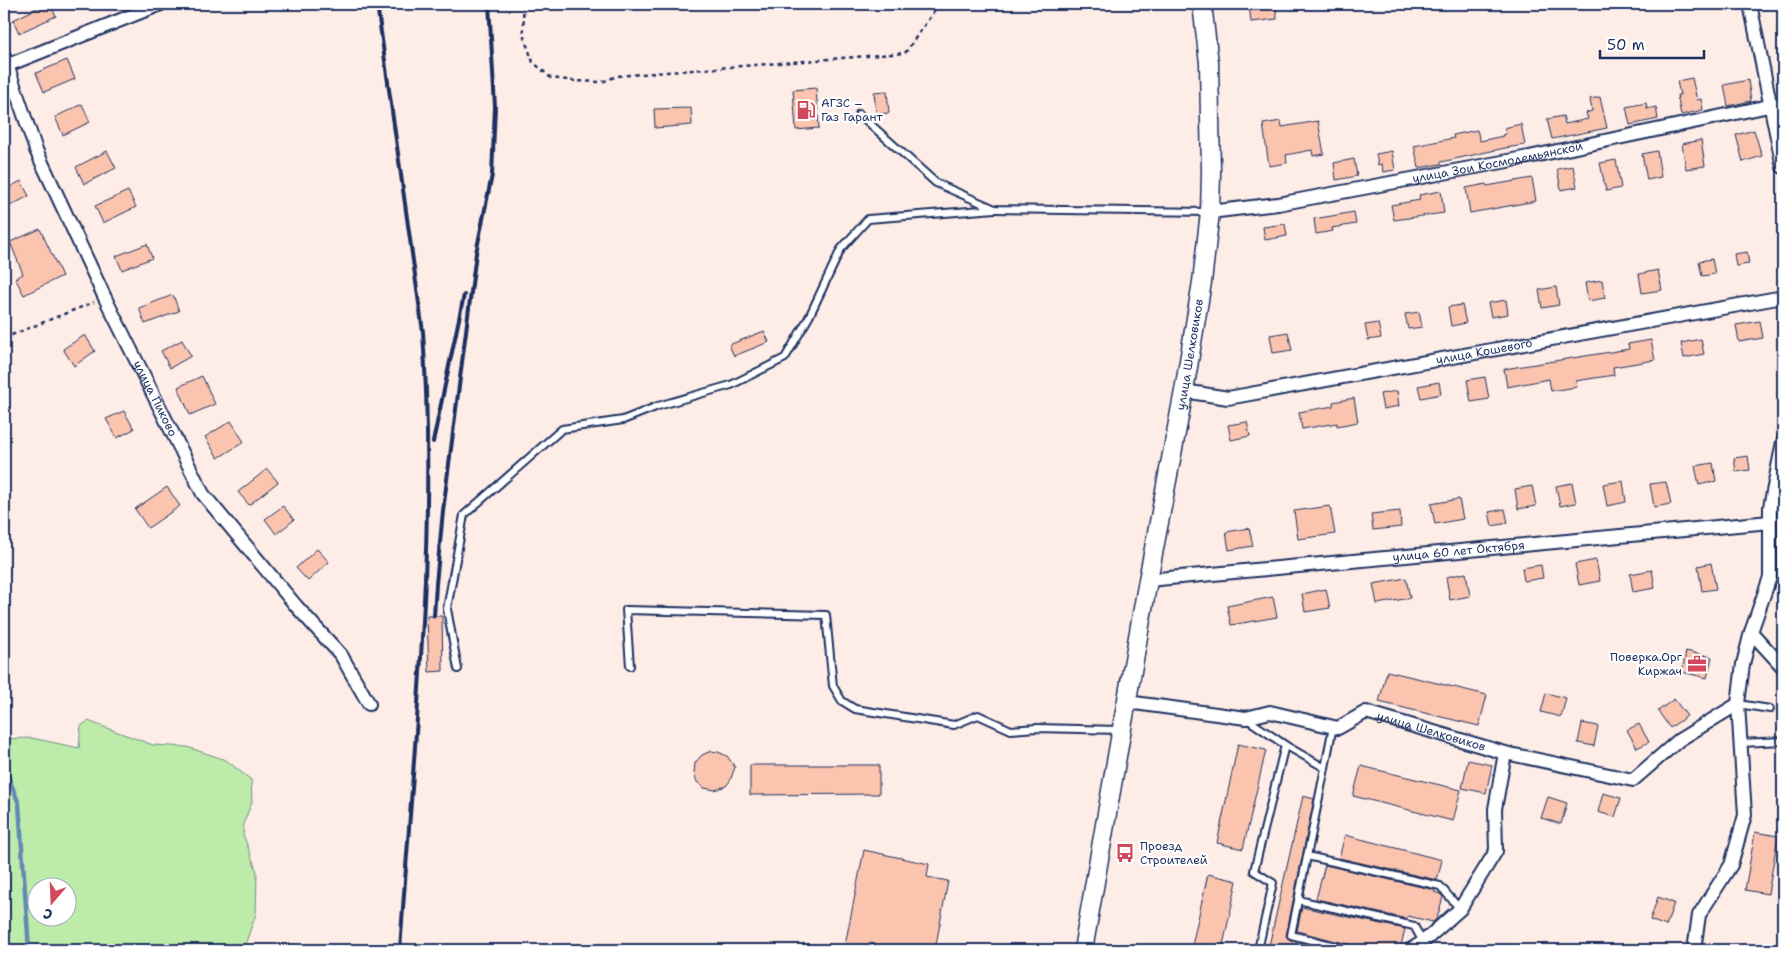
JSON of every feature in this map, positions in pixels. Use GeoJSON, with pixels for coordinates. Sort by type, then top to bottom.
{"type":"FeatureCollection","features":[{"type":"Feature","properties":{"kind":"street"},"geometry":{"type":"LineString","coordinates":[[6,61],[161,4]]}},
{"type":"Feature","properties":{"kind":"street","name":"улица Шелковиков"},"geometry":{"type":"LineString","coordinates":[[1083,950],[1202,282],[1210,212],[1209,63],[1202,4]]}},
{"type":"Feature","properties":{"kind":"street"},"geometry":{"type":"LineString","coordinates":[[1750,4],[1777,104],[1783,167]]}},
{"type":"Feature","properties":{"kind":"street","name":"улица Пиково"},"geometry":{"type":"LineString","coordinates":[[6,61],[36,150],[105,298],[203,494],[298,608],[341,655],[369,704]]}},
{"type":"Feature","properties":{"kind":"street","name":"улица Зои Космодемьянской"},"geometry":{"type":"LineString","coordinates":[[1210,212],[1278,204],[1519,158],[1777,104]]}},
{"type":"Feature","properties":{"kind":"street","name":"улица Кошевого"},"geometry":{"type":"LineString","coordinates":[[1184,391],[1228,398],[1783,297]]}},
{"type":"Feature","properties":{"kind":"street"},"geometry":{"type":"LineString","coordinates":[[1694,950],[1699,916],[1731,865],[1746,815],[1738,704],[1743,664],[1751,632],[1770,577],[1770,507],[1783,442]]}},
{"type":"Feature","properties":{"kind":"street","name":"улица 60 лет Октября"},"geometry":{"type":"LineString","coordinates":[[1148,580],[1770,522]]}},
{"type":"Feature","properties":{"kind":"street"},"geometry":{"type":"LineString","coordinates":[[1751,632],[1783,667]]}},
{"type":"Feature","properties":{"kind":"street"},"geometry":{"type":"LineString","coordinates":[[1127,702],[1246,718],[1270,712],[1333,726]]}},
{"type":"Feature","properties":{"kind":"street"},"geometry":{"type":"LineString","coordinates":[[1410,950],[1423,942],[1460,909],[1496,851],[1495,809],[1504,753],[1633,780],[1679,740],[1738,704]]}},
{"type":"Feature","properties":{"kind":"street","name":"улица Шелковиков"},"geometry":{"type":"LineString","coordinates":[[1333,726],[1338,728],[1366,712],[1504,753]]}},
{"type":"Feature","properties":{"kind":"lane"},"geometry":{"type":"LineString","coordinates":[[859,114],[936,183],[995,209]]}},
{"type":"Feature","properties":{"kind":"lane"},"geometry":{"type":"LineString","coordinates":[[458,669],[446,609],[464,515],[562,429],[623,420],[658,406],[731,385],[785,358],[808,317],[841,249],[868,219],[995,209],[1210,212]]}},
{"type":"Feature","properties":{"kind":"lane"},"geometry":{"type":"LineString","coordinates":[[630,666],[626,610],[826,615],[833,686],[842,701],[855,709],[954,725],[978,715],[1011,730],[1036,728],[1122,730]]}},
{"type":"Feature","properties":{"kind":"lane"},"geometry":{"type":"LineString","coordinates":[[1738,704],[1770,709]]}},
{"type":"Feature","properties":{"kind":"lane"},"geometry":{"type":"LineString","coordinates":[[1246,718],[1285,745],[1325,768]]}},
{"type":"Feature","properties":{"kind":"lane"},"geometry":{"type":"LineString","coordinates":[[1333,726],[1291,935],[1351,950]]}},
{"type":"Feature","properties":{"kind":"lane"},"geometry":{"type":"LineString","coordinates":[[1741,743],[1783,741]]}},
{"type":"Feature","properties":{"kind":"lane"},"geometry":{"type":"LineString","coordinates":[[1258,950],[1273,883],[1254,871],[1285,745]]}},
{"type":"Feature","properties":{"kind":"lane"},"geometry":{"type":"LineString","coordinates":[[1307,856],[1440,886],[1460,909]]}},
{"type":"Feature","properties":{"kind":"lane"},"geometry":{"type":"LineString","coordinates":[[1298,900],[1414,926],[1423,942]]}},
{"type":"Feature","properties":{"kind":"path"},"geometry":{"type":"LineString","coordinates":[[523,4],[524,37],[533,62],[551,78],[602,82],[617,76],[905,53],[939,4]]}},
{"type":"Feature","properties":{"kind":"path"},"geometry":{"type":"LineString","coordinates":[[4,338],[105,298]]}},
{"type":"Feature","properties":{"kind":"green space"},"geometry":{"type":"Polygon","coordinates":[[[88,721],[153,745],[187,747],[226,760],[251,780],[252,802],[244,822],[243,834],[257,872],[256,914],[245,945],[240,950],[4,950],[4,739],[32,738],[79,748],[81,726],[88,721]]]}},
{"type":"Feature","properties":{"kind":"building"},"geometry":{"type":"Polygon","coordinates":[[[46,4],[50,4],[56,16],[19,33],[13,20],[46,4]]]}},
{"type":"Feature","properties":{"kind":"building"},"geometry":{"type":"Polygon","coordinates":[[[1249,4],[1276,4],[1277,19],[1251,22],[1249,4]]]}},
{"type":"Feature","properties":{"kind":"building"},"geometry":{"type":"Polygon","coordinates":[[[67,60],[75,79],[44,92],[36,73],[67,60]]]}},
{"type":"Feature","properties":{"kind":"building"},"geometry":{"type":"Polygon","coordinates":[[[1692,78],[1697,100],[1701,99],[1703,110],[1681,115],[1677,95],[1680,95],[1677,81],[1692,78]]]}},
{"type":"Feature","properties":{"kind":"building"},"geometry":{"type":"Polygon","coordinates":[[[1748,80],[1751,101],[1728,106],[1724,85],[1748,80]]]}},
{"type":"Feature","properties":{"kind":"building"},"geometry":{"type":"Polygon","coordinates":[[[816,88],[819,128],[796,130],[793,90],[816,88]]]}},
{"type":"Feature","properties":{"kind":"building"},"geometry":{"type":"Polygon","coordinates":[[[887,91],[889,113],[876,114],[874,92],[887,91]]]}},
{"type":"Feature","properties":{"kind":"building"},"geometry":{"type":"Polygon","coordinates":[[[1600,97],[1607,128],[1552,139],[1547,119],[1563,116],[1565,124],[1588,119],[1586,113],[1592,111],[1590,99],[1600,97]]]}},
{"type":"Feature","properties":{"kind":"building"},"geometry":{"type":"Polygon","coordinates":[[[1646,103],[1647,109],[1656,107],[1658,119],[1630,125],[1626,107],[1646,103]]]}},
{"type":"Feature","properties":{"kind":"building"},"geometry":{"type":"Polygon","coordinates":[[[82,104],[90,122],[63,135],[55,117],[82,104]]]}},
{"type":"Feature","properties":{"kind":"building"},"geometry":{"type":"Polygon","coordinates":[[[691,108],[692,125],[655,128],[654,109],[691,108]]]}},
{"type":"Feature","properties":{"kind":"building"},"geometry":{"type":"Polygon","coordinates":[[[1281,121],[1282,127],[1318,121],[1324,154],[1313,156],[1312,150],[1286,155],[1287,163],[1269,166],[1263,124],[1281,121]]]}},
{"type":"Feature","properties":{"kind":"building"},"geometry":{"type":"Polygon","coordinates":[[[1521,124],[1525,145],[1419,168],[1414,146],[1454,138],[1453,135],[1477,130],[1480,141],[1503,136],[1506,134],[1504,128],[1521,124]]]}},
{"type":"Feature","properties":{"kind":"building"},"geometry":{"type":"Polygon","coordinates":[[[1754,130],[1762,156],[1743,162],[1736,135],[1754,130]]]}},
{"type":"Feature","properties":{"kind":"building"},"geometry":{"type":"Polygon","coordinates":[[[1701,140],[1705,166],[1686,169],[1682,144],[1701,140]]]}},
{"type":"Feature","properties":{"kind":"building"},"geometry":{"type":"Polygon","coordinates":[[[107,151],[116,168],[84,184],[76,167],[107,151]]]}},
{"type":"Feature","properties":{"kind":"building"},"geometry":{"type":"Polygon","coordinates":[[[1392,151],[1395,170],[1383,172],[1382,164],[1378,165],[1376,154],[1392,151]]]}},
{"type":"Feature","properties":{"kind":"building"},"geometry":{"type":"Polygon","coordinates":[[[1657,151],[1661,177],[1647,180],[1642,154],[1657,151]]]}},
{"type":"Feature","properties":{"kind":"building"},"geometry":{"type":"Polygon","coordinates":[[[1354,159],[1357,176],[1336,180],[1334,163],[1354,159]]]}},
{"type":"Feature","properties":{"kind":"building"},"geometry":{"type":"Polygon","coordinates":[[[1616,160],[1621,188],[1606,191],[1600,163],[1616,160]]]}},
{"type":"Feature","properties":{"kind":"building"},"geometry":{"type":"Polygon","coordinates":[[[1573,166],[1577,187],[1561,190],[1557,169],[1573,166]]]}},
{"type":"Feature","properties":{"kind":"building"},"geometry":{"type":"Polygon","coordinates":[[[1532,178],[1536,201],[1470,213],[1466,188],[1532,178]]]}},
{"type":"Feature","properties":{"kind":"building"},"geometry":{"type":"Polygon","coordinates":[[[21,181],[29,196],[4,209],[4,190],[21,181]]]}},
{"type":"Feature","properties":{"kind":"building"},"geometry":{"type":"Polygon","coordinates":[[[128,191],[136,207],[103,223],[95,206],[128,191]]]}},
{"type":"Feature","properties":{"kind":"building"},"geometry":{"type":"Polygon","coordinates":[[[1441,191],[1444,213],[1394,220],[1391,205],[1420,200],[1419,195],[1441,191]]]}},
{"type":"Feature","properties":{"kind":"building"},"geometry":{"type":"Polygon","coordinates":[[[1354,212],[1356,224],[1332,228],[1333,231],[1316,234],[1314,219],[1354,212]]]}},
{"type":"Feature","properties":{"kind":"building"},"geometry":{"type":"Polygon","coordinates":[[[1285,224],[1287,236],[1265,240],[1263,227],[1285,224]]]}},
{"type":"Feature","properties":{"kind":"building"},"geometry":{"type":"Polygon","coordinates":[[[40,229],[62,276],[24,295],[15,278],[23,274],[10,242],[40,229]]]}},
{"type":"Feature","properties":{"kind":"building"},"geometry":{"type":"Polygon","coordinates":[[[147,244],[152,258],[122,270],[116,256],[147,244]]]}},
{"type":"Feature","properties":{"kind":"building"},"geometry":{"type":"Polygon","coordinates":[[[1747,252],[1749,264],[1736,266],[1734,254],[1747,252]]]}},
{"type":"Feature","properties":{"kind":"building"},"geometry":{"type":"Polygon","coordinates":[[[1712,259],[1715,274],[1702,276],[1699,261],[1712,259]]]}},
{"type":"Feature","properties":{"kind":"building"},"geometry":{"type":"Polygon","coordinates":[[[1658,270],[1662,290],[1642,293],[1639,274],[1658,270]]]}},
{"type":"Feature","properties":{"kind":"building"},"geometry":{"type":"Polygon","coordinates":[[[1602,280],[1605,298],[1588,301],[1585,283],[1602,280]]]}},
{"type":"Feature","properties":{"kind":"building"},"geometry":{"type":"Polygon","coordinates":[[[1556,287],[1559,305],[1542,308],[1539,290],[1556,287]]]}},
{"type":"Feature","properties":{"kind":"building"},"geometry":{"type":"Polygon","coordinates":[[[173,295],[179,311],[145,324],[139,308],[173,295]]]}},
{"type":"Feature","properties":{"kind":"building"},"geometry":{"type":"Polygon","coordinates":[[[1506,300],[1508,314],[1491,317],[1488,303],[1506,300]]]}},
{"type":"Feature","properties":{"kind":"building"},"geometry":{"type":"Polygon","coordinates":[[[1462,305],[1466,323],[1451,326],[1448,307],[1462,305]]]}},
{"type":"Feature","properties":{"kind":"building"},"geometry":{"type":"Polygon","coordinates":[[[1419,312],[1422,327],[1408,329],[1405,314],[1419,312]]]}},
{"type":"Feature","properties":{"kind":"building"},"geometry":{"type":"Polygon","coordinates":[[[1760,321],[1763,338],[1739,342],[1736,325],[1760,321]]]}},
{"type":"Feature","properties":{"kind":"building"},"geometry":{"type":"Polygon","coordinates":[[[1378,323],[1381,338],[1368,340],[1365,325],[1378,323]]]}},
{"type":"Feature","properties":{"kind":"building"},"geometry":{"type":"Polygon","coordinates":[[[764,331],[769,342],[734,356],[729,345],[764,331]]]}},
{"type":"Feature","properties":{"kind":"building"},"geometry":{"type":"Polygon","coordinates":[[[1288,332],[1292,350],[1273,353],[1270,335],[1288,332]]]}},
{"type":"Feature","properties":{"kind":"building"},"geometry":{"type":"Polygon","coordinates":[[[85,335],[95,351],[74,366],[63,349],[85,335]]]}},
{"type":"Feature","properties":{"kind":"building"},"geometry":{"type":"Polygon","coordinates":[[[1701,339],[1704,354],[1684,358],[1681,343],[1701,339]]]}},
{"type":"Feature","properties":{"kind":"building"},"geometry":{"type":"Polygon","coordinates":[[[182,340],[191,356],[170,368],[161,351],[182,340]]]}},
{"type":"Feature","properties":{"kind":"building"},"geometry":{"type":"Polygon","coordinates":[[[1651,340],[1655,360],[1613,367],[1614,375],[1576,381],[1577,387],[1551,391],[1549,379],[1507,387],[1504,369],[1629,349],[1628,344],[1651,340]]]}},
{"type":"Feature","properties":{"kind":"building"},"geometry":{"type":"Polygon","coordinates":[[[202,376],[215,404],[190,415],[178,387],[202,376]]]}},
{"type":"Feature","properties":{"kind":"building"},"geometry":{"type":"Polygon","coordinates":[[[1485,377],[1489,399],[1471,402],[1467,380],[1485,377]]]}},
{"type":"Feature","properties":{"kind":"building"},"geometry":{"type":"Polygon","coordinates":[[[1439,382],[1441,394],[1421,398],[1418,386],[1439,382]]]}},
{"type":"Feature","properties":{"kind":"building"},"geometry":{"type":"Polygon","coordinates":[[[1397,391],[1399,406],[1383,409],[1380,394],[1397,391]]]}},
{"type":"Feature","properties":{"kind":"building"},"geometry":{"type":"Polygon","coordinates":[[[1354,398],[1358,422],[1337,426],[1337,423],[1302,429],[1299,412],[1333,406],[1333,402],[1354,398]]]}},
{"type":"Feature","properties":{"kind":"building"},"geometry":{"type":"Polygon","coordinates":[[[124,411],[134,429],[117,438],[106,419],[124,411]]]}},
{"type":"Feature","properties":{"kind":"building"},"geometry":{"type":"Polygon","coordinates":[[[231,421],[244,442],[218,458],[205,437],[231,421]]]}},
{"type":"Feature","properties":{"kind":"building"},"geometry":{"type":"Polygon","coordinates":[[[1247,422],[1250,436],[1231,440],[1228,425],[1247,422]]]}},
{"type":"Feature","properties":{"kind":"building"},"geometry":{"type":"Polygon","coordinates":[[[1748,456],[1750,470],[1736,472],[1734,458],[1748,456]]]}},
{"type":"Feature","properties":{"kind":"building"},"geometry":{"type":"Polygon","coordinates":[[[1713,463],[1716,481],[1699,485],[1695,466],[1713,463]]]}},
{"type":"Feature","properties":{"kind":"building"},"geometry":{"type":"Polygon","coordinates":[[[267,469],[278,482],[249,505],[238,492],[267,469]]]}},
{"type":"Feature","properties":{"kind":"building"},"geometry":{"type":"Polygon","coordinates":[[[1623,481],[1626,502],[1607,506],[1603,484],[1623,481]]]}},
{"type":"Feature","properties":{"kind":"building"},"geometry":{"type":"Polygon","coordinates":[[[1666,482],[1671,504],[1654,507],[1650,484],[1666,482]]]}},
{"type":"Feature","properties":{"kind":"building"},"geometry":{"type":"Polygon","coordinates":[[[1572,483],[1576,503],[1560,506],[1556,486],[1572,483]]]}},
{"type":"Feature","properties":{"kind":"building"},"geometry":{"type":"Polygon","coordinates":[[[1532,486],[1536,506],[1518,509],[1515,489],[1532,486]]]}},
{"type":"Feature","properties":{"kind":"building"},"geometry":{"type":"Polygon","coordinates":[[[167,487],[180,506],[148,528],[135,509],[167,487]]]}},
{"type":"Feature","properties":{"kind":"building"},"geometry":{"type":"Polygon","coordinates":[[[1459,499],[1463,519],[1435,524],[1431,504],[1459,499]]]}},
{"type":"Feature","properties":{"kind":"building"},"geometry":{"type":"Polygon","coordinates":[[[283,506],[294,520],[276,534],[265,519],[283,506]]]}},
{"type":"Feature","properties":{"kind":"building"},"geometry":{"type":"Polygon","coordinates":[[[1330,506],[1335,534],[1298,539],[1294,511],[1330,506]]]}},
{"type":"Feature","properties":{"kind":"building"},"geometry":{"type":"Polygon","coordinates":[[[1505,509],[1508,523],[1492,526],[1489,512],[1505,509]]]}},
{"type":"Feature","properties":{"kind":"building"},"geometry":{"type":"Polygon","coordinates":[[[1400,511],[1401,527],[1373,530],[1371,514],[1400,511]]]}},
{"type":"Feature","properties":{"kind":"building"},"geometry":{"type":"Polygon","coordinates":[[[1249,528],[1253,546],[1229,550],[1226,532],[1249,528]]]}},
{"type":"Feature","properties":{"kind":"building"},"geometry":{"type":"Polygon","coordinates":[[[317,549],[329,562],[308,581],[296,568],[317,549]]]}},
{"type":"Feature","properties":{"kind":"building"},"geometry":{"type":"Polygon","coordinates":[[[1596,560],[1600,581],[1579,585],[1575,564],[1596,560]]]}},
{"type":"Feature","properties":{"kind":"building"},"geometry":{"type":"Polygon","coordinates":[[[1711,563],[1716,589],[1702,591],[1698,566],[1711,563]]]}},
{"type":"Feature","properties":{"kind":"building"},"geometry":{"type":"Polygon","coordinates":[[[1541,565],[1543,578],[1524,581],[1522,568],[1541,565]]]}},
{"type":"Feature","properties":{"kind":"building"},"geometry":{"type":"Polygon","coordinates":[[[1652,570],[1655,588],[1633,592],[1630,574],[1652,570]]]}},
{"type":"Feature","properties":{"kind":"building"},"geometry":{"type":"Polygon","coordinates":[[[1466,573],[1470,596],[1450,600],[1446,577],[1466,573]]]}},
{"type":"Feature","properties":{"kind":"building"},"geometry":{"type":"Polygon","coordinates":[[[1406,578],[1410,598],[1377,604],[1373,584],[1406,578]]]}},
{"type":"Feature","properties":{"kind":"building"},"geometry":{"type":"Polygon","coordinates":[[[1326,589],[1330,608],[1305,612],[1302,594],[1326,589]]]}},
{"type":"Feature","properties":{"kind":"building"},"geometry":{"type":"Polygon","coordinates":[[[1273,597],[1277,617],[1231,625],[1227,606],[1273,597]]]}},
{"type":"Feature","properties":{"kind":"building"},"geometry":{"type":"Polygon","coordinates":[[[427,616],[442,616],[443,671],[429,672],[427,616]]]}},
{"type":"Feature","properties":{"kind":"building","name":"Поверка.Орг Киржач"},"geometry":{"type":"Polygon","coordinates":[[[1686,651],[1712,657],[1707,678],[1682,672],[1686,651]]]}},
{"type":"Feature","properties":{"kind":"building"},"geometry":{"type":"Polygon","coordinates":[[[1387,671],[1487,695],[1479,726],[1379,702],[1387,671]]]}},
{"type":"Feature","properties":{"kind":"building"},"geometry":{"type":"Polygon","coordinates":[[[1546,693],[1566,698],[1561,717],[1541,712],[1546,693]]]}},
{"type":"Feature","properties":{"kind":"building"},"geometry":{"type":"Polygon","coordinates":[[[1674,699],[1687,716],[1670,728],[1658,711],[1674,699]]]}},
{"type":"Feature","properties":{"kind":"building"},"geometry":{"type":"Polygon","coordinates":[[[1582,723],[1598,726],[1594,746],[1578,743],[1582,723]]]}},
{"type":"Feature","properties":{"kind":"building"},"geometry":{"type":"Polygon","coordinates":[[[1639,724],[1649,742],[1637,748],[1627,730],[1639,724]]]}},
{"type":"Feature","properties":{"kind":"building"},"geometry":{"type":"Polygon","coordinates":[[[1238,744],[1266,750],[1243,849],[1217,843],[1238,744]]]}},
{"type":"Feature","properties":{"kind":"building"},"geometry":{"type":"Polygon","coordinates":[[[711,751],[727,756],[735,767],[726,786],[715,790],[704,788],[697,782],[694,773],[695,763],[702,755],[711,751]]]}},
{"type":"Feature","properties":{"kind":"building"},"geometry":{"type":"Polygon","coordinates":[[[1468,760],[1492,765],[1486,793],[1462,788],[1468,760]]]}},
{"type":"Feature","properties":{"kind":"building"},"geometry":{"type":"Polygon","coordinates":[[[750,765],[879,765],[879,794],[750,795],[750,765]]]}},
{"type":"Feature","properties":{"kind":"building"},"geometry":{"type":"Polygon","coordinates":[[[1361,766],[1461,790],[1453,821],[1353,796],[1361,766]]]}},
{"type":"Feature","properties":{"kind":"building"},"geometry":{"type":"Polygon","coordinates":[[[1603,793],[1621,798],[1615,817],[1598,812],[1603,793]]]}},
{"type":"Feature","properties":{"kind":"building"},"geometry":{"type":"Polygon","coordinates":[[[1303,796],[1314,799],[1286,936],[1290,940],[1331,950],[1268,950],[1303,796]]]}},
{"type":"Feature","properties":{"kind":"building"},"geometry":{"type":"Polygon","coordinates":[[[1548,797],[1567,803],[1561,824],[1541,818],[1548,797]]]}},
{"type":"Feature","properties":{"kind":"building"},"geometry":{"type":"Polygon","coordinates":[[[1755,832],[1778,836],[1768,894],[1745,890],[1755,832]]]}},
{"type":"Feature","properties":{"kind":"building"},"geometry":{"type":"Polygon","coordinates":[[[1345,835],[1442,860],[1437,880],[1339,858],[1345,835]]]}},
{"type":"Feature","properties":{"kind":"building"},"geometry":{"type":"Polygon","coordinates":[[[864,850],[929,864],[927,877],[948,881],[935,950],[844,950],[864,850]]]}},
{"type":"Feature","properties":{"kind":"building"},"geometry":{"type":"Polygon","coordinates":[[[1325,865],[1435,890],[1434,892],[1443,897],[1437,918],[1433,922],[1408,916],[1407,919],[1316,899],[1325,865]]]}},
{"type":"Feature","properties":{"kind":"building"},"geometry":{"type":"Polygon","coordinates":[[[1208,874],[1237,881],[1222,950],[1191,950],[1208,874]]]}},
{"type":"Feature","properties":{"kind":"building"},"geometry":{"type":"Polygon","coordinates":[[[1658,897],[1674,903],[1666,926],[1650,920],[1658,897]]]}},
{"type":"Feature","properties":{"kind":"building"},"geometry":{"type":"Polygon","coordinates":[[[1302,907],[1405,929],[1400,950],[1383,950],[1361,945],[1361,950],[1356,950],[1352,945],[1297,931],[1302,907]]]}},
{"type":"Feature","properties":{"kind":"waterway"},"geometry":{"type":"LineString","coordinates":[[4,766],[19,804],[29,950]]}},
{"type":"Feature","properties":{"kind":"railway"},"geometry":{"type":"LineString","coordinates":[[377,4],[423,332],[427,409],[426,564],[400,950]]}},
{"type":"Feature","properties":{"kind":"railway"},"geometry":{"type":"LineString","coordinates":[[434,616],[443,511],[476,253],[492,175],[495,107],[489,4]]}},
{"type":"Feature","properties":{"kind":"railway"},"geometry":{"type":"LineString","coordinates":[[433,442],[464,295]]}},
{"type":"Feature","properties":{"kind":"place","name":"АГЗС – Газ Гарант"},"geometry":{"type":"Point","coordinates":[806,110]}},
{"type":"Feature","properties":{"kind":"place","name":"Поверка.Орг Киржач"},"geometry":{"type":"Point","coordinates":[1697,664]}},
{"type":"Feature","properties":{"kind":"place","name":"Проезд Строителей"},"geometry":{"type":"Point","coordinates":[1125,853]}}]}
